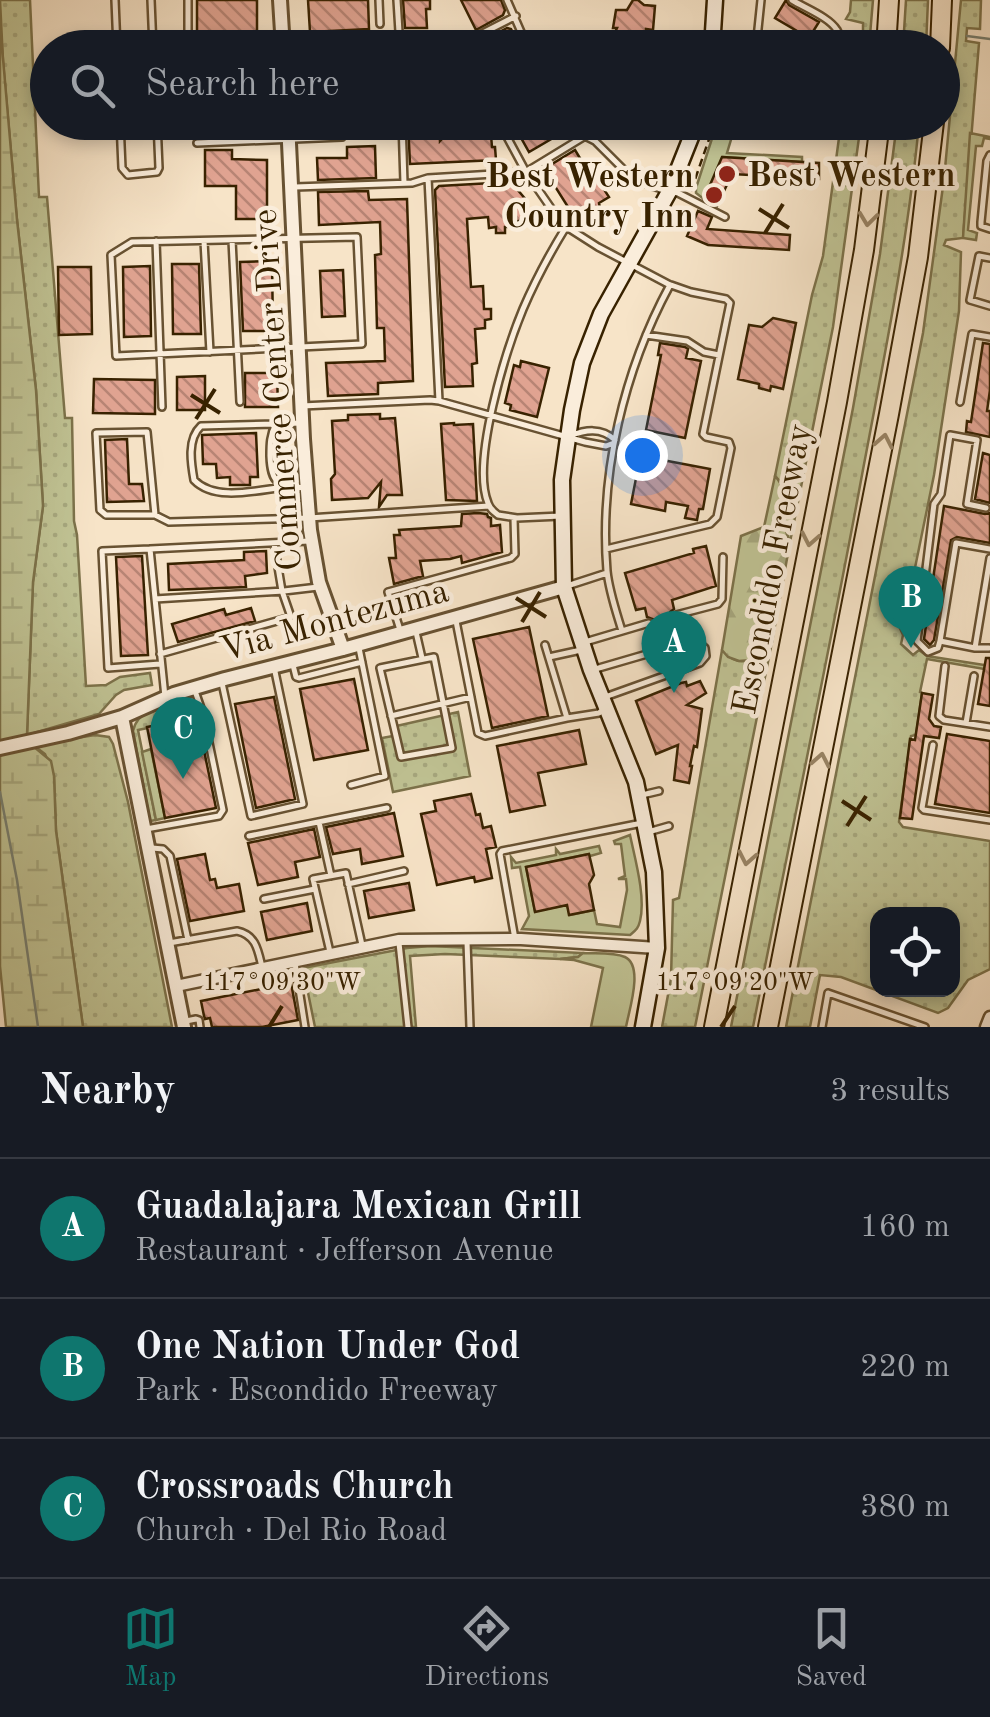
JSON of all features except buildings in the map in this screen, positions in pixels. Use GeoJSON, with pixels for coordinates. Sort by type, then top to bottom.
{"type":"FeatureCollection","features":[{"type":"Feature","properties":{"kind":"highway"},"geometry":{"type":"LineString","coordinates":[[887,30],[889,0]]}},
{"type":"Feature","properties":{"kind":"highway"},"geometry":{"type":"LineString","coordinates":[[940,30],[942,0]]}},
{"type":"Feature","properties":{"kind":"highway","name":"Escondido Freeway"},"geometry":{"type":"LineString","coordinates":[[714,1027],[841,383],[878,140]]}},
{"type":"Feature","properties":{"kind":"highway"},"geometry":{"type":"LineString","coordinates":[[768,1027],[889,414],[918,257],[932,140]]}},
{"type":"Feature","properties":{"kind":"main road"},"geometry":{"type":"LineString","coordinates":[[713,30],[715,0]]}},
{"type":"Feature","properties":{"kind":"main road"},"geometry":{"type":"LineString","coordinates":[[643,1027],[656,948],[655,889],[646,827],[639,796],[564,587],[562,480],[582,362],[602,314],[670,190],[691,140]]}},
{"type":"Feature","properties":{"kind":"street"},"geometry":{"type":"LineString","coordinates":[[280,0],[282,30]]}},
{"type":"Feature","properties":{"kind":"street","name":"Commerce Center Drive"},"geometry":{"type":"LineString","coordinates":[[289,140],[312,541],[321,586],[342,649]]}},
{"type":"Feature","properties":{"kind":"street","name":"Via Montezuma"},"geometry":{"type":"LineString","coordinates":[[122,717],[194,688],[564,587]]}},
{"type":"Feature","properties":{"kind":"street"},"geometry":{"type":"LineString","coordinates":[[0,748],[122,717],[183,1025]]}},
{"type":"Feature","properties":{"kind":"street"},"geometry":{"type":"LineString","coordinates":[[176,986],[399,940],[515,939],[656,948]]}},
{"type":"Feature","properties":{"kind":"street"},"geometry":{"type":"LineString","coordinates":[[986,1027],[990,1016]]}},
{"type":"Feature","properties":{"kind":"lane"},"geometry":{"type":"LineString","coordinates":[[115,0],[116,30]]}},
{"type":"Feature","properties":{"kind":"lane"},"geometry":{"type":"LineString","coordinates":[[151,0],[152,30]]}},
{"type":"Feature","properties":{"kind":"lane"},"geometry":{"type":"LineString","coordinates":[[188,0],[188,30]]}},
{"type":"Feature","properties":{"kind":"lane"},"geometry":{"type":"LineString","coordinates":[[379,0],[380,24]]}},
{"type":"Feature","properties":{"kind":"lane"},"geometry":{"type":"LineString","coordinates":[[397,0],[399,30]]}},
{"type":"Feature","properties":{"kind":"lane"},"geometry":{"type":"LineString","coordinates":[[507,0],[521,30]]}},
{"type":"Feature","properties":{"kind":"lane"},"geometry":{"type":"LineString","coordinates":[[758,30],[761,0]]}},
{"type":"Feature","properties":{"kind":"lane"},"geometry":{"type":"LineString","coordinates":[[792,0],[837,30]]}},
{"type":"Feature","properties":{"kind":"lane"},"geometry":{"type":"LineString","coordinates":[[490,30],[516,16]]}},
{"type":"Feature","properties":{"kind":"lane"},"geometry":{"type":"LineString","coordinates":[[121,140],[122,168],[128,175],[157,172],[157,140]]}},
{"type":"Feature","properties":{"kind":"lane"},"geometry":{"type":"LineString","coordinates":[[197,143],[289,140]]}},
{"type":"Feature","properties":{"kind":"lane"},"geometry":{"type":"LineString","coordinates":[[403,140],[404,183]]}},
{"type":"Feature","properties":{"kind":"lane"},"geometry":{"type":"LineString","coordinates":[[509,140],[526,172],[566,227],[670,285],[730,303],[703,434],[729,442],[731,448],[714,521],[606,549]]}},
{"type":"Feature","properties":{"kind":"lane"},"geometry":{"type":"LineString","coordinates":[[292,188],[412,183],[428,178],[526,172],[578,140]]}},
{"type":"Feature","properties":{"kind":"lane"},"geometry":{"type":"LineString","coordinates":[[592,140],[630,176],[725,216]]}},
{"type":"Feature","properties":{"kind":"lane"},"geometry":{"type":"LineString","coordinates":[[990,155],[981,222],[990,229]]}},
{"type":"Feature","properties":{"kind":"lane"},"geometry":{"type":"LineString","coordinates":[[428,178],[438,401]]}},
{"type":"Feature","properties":{"kind":"lane"},"geometry":{"type":"LineString","coordinates":[[562,516],[498,515],[489,506],[484,477],[491,414],[522,310],[566,227]]}},
{"type":"Feature","properties":{"kind":"lane"},"geometry":{"type":"LineString","coordinates":[[357,236],[362,344],[116,356],[111,255],[132,242],[295,239],[357,236]]}},
{"type":"Feature","properties":{"kind":"lane"},"geometry":{"type":"LineString","coordinates":[[232,240],[240,402]]}},
{"type":"Feature","properties":{"kind":"lane"},"geometry":{"type":"LineString","coordinates":[[204,241],[210,352]]}},
{"type":"Feature","properties":{"kind":"lane"},"geometry":{"type":"LineString","coordinates":[[156,242],[162,407]]}},
{"type":"Feature","properties":{"kind":"lane"},"geometry":{"type":"LineString","coordinates":[[990,258],[979,256],[970,300],[990,306]]}},
{"type":"Feature","properties":{"kind":"lane"},"geometry":{"type":"LineString","coordinates":[[622,631],[607,573],[614,441],[634,362],[670,285]]}},
{"type":"Feature","properties":{"kind":"lane"},"geometry":{"type":"LineString","coordinates":[[645,334],[687,341],[704,352],[719,355]]}},
{"type":"Feature","properties":{"kind":"lane"},"geometry":{"type":"LineString","coordinates":[[960,402],[972,334],[990,337]]}},
{"type":"Feature","properties":{"kind":"lane"},"geometry":{"type":"LineString","coordinates":[[302,406],[430,400],[606,446],[614,441]]}},
{"type":"Feature","properties":{"kind":"lane"},"geometry":{"type":"LineString","coordinates":[[303,422],[200,426],[192,438],[192,472],[194,480],[209,492],[307,488]]}},
{"type":"Feature","properties":{"kind":"lane"},"geometry":{"type":"LineString","coordinates":[[276,424],[270,441],[271,474],[284,486]]}},
{"type":"Feature","properties":{"kind":"lane"},"geometry":{"type":"LineString","coordinates":[[567,437],[587,430],[609,434],[614,441]]}},
{"type":"Feature","properties":{"kind":"lane"},"geometry":{"type":"LineString","coordinates":[[155,514],[147,432],[96,433],[100,510],[106,514],[155,514],[169,522],[310,518],[489,506]]}},
{"type":"Feature","properties":{"kind":"lane"},"geometry":{"type":"LineString","coordinates":[[990,442],[950,435],[941,494],[934,504],[917,641],[928,652],[938,648],[940,641],[956,543],[990,549]]}},
{"type":"Feature","properties":{"kind":"lane"},"geometry":{"type":"LineString","coordinates":[[977,440],[967,504],[986,508]]}},
{"type":"Feature","properties":{"kind":"lane"},"geometry":{"type":"LineString","coordinates":[[422,658],[388,592],[511,558],[515,554],[514,518]]}},
{"type":"Feature","properties":{"kind":"lane"},"geometry":{"type":"LineString","coordinates":[[161,664],[108,668],[102,551],[312,541]]}},
{"type":"Feature","properties":{"kind":"lane"},"geometry":{"type":"LineString","coordinates":[[160,654],[291,617],[274,543]]}},
{"type":"Feature","properties":{"kind":"lane"},"geometry":{"type":"LineString","coordinates":[[150,549],[165,698]]}},
{"type":"Feature","properties":{"kind":"lane"},"geometry":{"type":"LineString","coordinates":[[676,615],[718,604],[722,598],[723,557]]}},
{"type":"Feature","properties":{"kind":"lane"},"geometry":{"type":"LineString","coordinates":[[975,648],[990,558]]}},
{"type":"Feature","properties":{"kind":"lane"},"geometry":{"type":"LineString","coordinates":[[564,587],[607,573]]}},
{"type":"Feature","properties":{"kind":"lane"},"geometry":{"type":"LineString","coordinates":[[155,598],[321,586]]}},
{"type":"Feature","properties":{"kind":"lane"},"geometry":{"type":"LineString","coordinates":[[455,618],[478,733],[485,736],[599,713],[604,703],[700,664],[706,656],[705,648],[695,640],[591,670]]}},
{"type":"Feature","properties":{"kind":"lane"},"geometry":{"type":"LineString","coordinates":[[549,657],[649,623]]}},
{"type":"Feature","properties":{"kind":"lane"},"geometry":{"type":"LineString","coordinates":[[940,641],[988,648]]}},
{"type":"Feature","properties":{"kind":"lane"},"geometry":{"type":"LineString","coordinates":[[351,785],[385,776],[358,645]]}},
{"type":"Feature","properties":{"kind":"lane"},"geometry":{"type":"LineString","coordinates":[[545,645],[567,718]]}},
{"type":"Feature","properties":{"kind":"lane"},"geometry":{"type":"LineString","coordinates":[[434,657],[443,704],[452,748],[400,757],[380,668],[434,657]]}},
{"type":"Feature","properties":{"kind":"lane"},"geometry":{"type":"LineString","coordinates":[[292,662],[298,678],[362,662]]}},
{"type":"Feature","properties":{"kind":"lane"},"geometry":{"type":"LineString","coordinates":[[222,680],[251,816],[303,804],[274,666]]}},
{"type":"Feature","properties":{"kind":"lane"},"geometry":{"type":"LineString","coordinates":[[945,666],[937,713],[944,720],[990,727]]}},
{"type":"Feature","properties":{"kind":"lane"},"geometry":{"type":"LineString","coordinates":[[966,723],[974,676]]}},
{"type":"Feature","properties":{"kind":"lane"},"geometry":{"type":"LineString","coordinates":[[144,830],[220,816],[223,810],[194,688]]}},
{"type":"Feature","properties":{"kind":"lane"},"geometry":{"type":"LineString","coordinates":[[391,716],[471,697]]}},
{"type":"Feature","properties":{"kind":"lane"},"geometry":{"type":"LineString","coordinates":[[933,745],[922,808],[990,820]]}},
{"type":"Feature","properties":{"kind":"lane"},"geometry":{"type":"LineString","coordinates":[[639,796],[659,791]]}},
{"type":"Feature","properties":{"kind":"lane"},"geometry":{"type":"LineString","coordinates":[[250,836],[387,808]]}},
{"type":"Feature","properties":{"kind":"lane"},"geometry":{"type":"LineString","coordinates":[[319,822],[331,876]]}},
{"type":"Feature","properties":{"kind":"lane"},"geometry":{"type":"LineString","coordinates":[[515,939],[502,851],[669,826]]}},
{"type":"Feature","properties":{"kind":"lane"},"geometry":{"type":"LineString","coordinates":[[148,849],[162,849],[170,856],[188,940]]}},
{"type":"Feature","properties":{"kind":"lane"},"geometry":{"type":"LineString","coordinates":[[348,884],[404,870]]}},
{"type":"Feature","properties":{"kind":"lane"},"geometry":{"type":"LineString","coordinates":[[330,952],[313,879],[346,873],[362,946]]}},
{"type":"Feature","properties":{"kind":"lane"},"geometry":{"type":"LineString","coordinates":[[264,899],[316,889]]}},
{"type":"Feature","properties":{"kind":"lane"},"geometry":{"type":"LineString","coordinates":[[167,943],[236,931],[244,933],[255,942],[262,968]]}},
{"type":"Feature","properties":{"kind":"lane"},"geometry":{"type":"LineString","coordinates":[[467,939],[470,1027]]}},
{"type":"Feature","properties":{"kind":"lane"},"geometry":{"type":"LineString","coordinates":[[399,940],[408,1027]]}},
{"type":"Feature","properties":{"kind":"lane"},"geometry":{"type":"LineString","coordinates":[[295,960],[306,1027]]}},
{"type":"Feature","properties":{"kind":"lane"},"geometry":{"type":"LineString","coordinates":[[822,1027],[828,993],[925,1027]]}},
{"type":"Feature","properties":{"kind":"lane"},"geometry":{"type":"LineString","coordinates":[[183,1025],[196,1019],[200,1027]]}},
{"type":"Feature","properties":{"kind":"path"},"geometry":{"type":"LineString","coordinates":[[702,205],[704,200],[691,189],[709,140]]}},
{"type":"Feature","properties":{"kind":"green space"},"geometry":{"type":"Polygon","coordinates":[[[0,0],[30,0],[30,140],[36,140],[39,197],[47,197],[65,418],[72,418],[74,521],[86,686],[106,685],[120,677],[150,673],[152,685],[124,690],[99,714],[27,735],[33,582],[43,506],[36,390],[0,0]]]}},
{"type":"Feature","properties":{"kind":"green space"},"geometry":{"type":"Polygon","coordinates":[[[851,0],[873,0],[870,30],[863,30],[863,23],[846,19],[851,0]]]}},
{"type":"Feature","properties":{"kind":"green space"},"geometry":{"type":"Polygon","coordinates":[[[906,0],[928,0],[927,30],[904,30],[906,0]]]}},
{"type":"Feature","properties":{"kind":"green space"},"geometry":{"type":"Polygon","coordinates":[[[961,0],[981,0],[980,29],[967,28],[966,41],[979,43],[963,238],[946,240],[944,245],[961,252],[959,311],[934,475],[908,602],[899,626],[901,644],[913,655],[919,650],[927,656],[990,663],[990,670],[927,659],[899,822],[903,827],[990,841],[990,969],[968,980],[960,991],[960,907],[870,907],[870,988],[841,977],[820,975],[810,1027],[786,1027],[923,333],[948,140],[960,140],[961,0]]]}},
{"type":"Feature","properties":{"kind":"green space"},"geometry":{"type":"Polygon","coordinates":[[[0,24],[36,390],[43,506],[33,582],[27,735],[51,761],[54,776],[56,831],[83,1027],[6,1027],[0,966],[0,24]]]}},
{"type":"Feature","properties":{"kind":"green space"},"geometry":{"type":"Polygon","coordinates":[[[970,133],[990,137],[984,138],[982,146],[976,146],[968,230],[977,233],[976,240],[963,238],[970,133]]]}},
{"type":"Feature","properties":{"kind":"green space"},"geometry":{"type":"Polygon","coordinates":[[[712,140],[731,140],[727,153],[802,157],[802,162],[723,157],[705,200],[696,188],[712,140]]]}},
{"type":"Feature","properties":{"kind":"green space"},"geometry":{"type":"Polygon","coordinates":[[[839,140],[859,140],[833,327],[790,542],[783,491],[775,476],[823,256],[839,140]]]}},
{"type":"Feature","properties":{"kind":"green space"},"geometry":{"type":"Polygon","coordinates":[[[895,140],[917,140],[887,343],[753,1027],[731,1027],[853,408],[895,140]]]}},
{"type":"Feature","properties":{"kind":"green space"},"geometry":{"type":"Polygon","coordinates":[[[775,476],[783,491],[790,542],[772,642],[752,660],[739,661],[722,650],[741,536],[764,527],[775,476]]]}},
{"type":"Feature","properties":{"kind":"green space"},"geometry":{"type":"Polygon","coordinates":[[[772,642],[695,1027],[662,1027],[671,979],[673,900],[679,898],[722,650],[736,660],[749,660],[772,642]]]}},
{"type":"Feature","properties":{"kind":"green space"},"geometry":{"type":"Polygon","coordinates":[[[191,700],[194,705],[183,708],[185,720],[138,730],[156,820],[150,821],[133,731],[141,716],[148,712],[191,700]]]}},
{"type":"Feature","properties":{"kind":"green space"},"geometry":{"type":"Polygon","coordinates":[[[458,712],[470,776],[393,792],[382,738],[393,736],[392,727],[458,712]]]}},
{"type":"Feature","properties":{"kind":"green space"},"geometry":{"type":"Polygon","coordinates":[[[95,735],[109,737],[113,744],[172,1027],[83,1027],[56,831],[54,776],[45,754],[33,745],[95,735]]]}},
{"type":"Feature","properties":{"kind":"green space"},"geometry":{"type":"Polygon","coordinates":[[[151,749],[165,818],[156,820],[142,752],[151,749]]]}},
{"type":"Feature","properties":{"kind":"green space"},"geometry":{"type":"Polygon","coordinates":[[[630,835],[642,901],[640,921],[634,932],[630,935],[522,929],[529,916],[520,867],[512,868],[511,857],[516,863],[556,855],[556,849],[560,854],[599,846],[601,853],[526,867],[535,911],[567,905],[570,915],[594,910],[597,924],[620,927],[627,890],[626,879],[618,879],[625,876],[621,844],[614,841],[630,835]]]}},
{"type":"Feature","properties":{"kind":"green space"},"geometry":{"type":"Polygon","coordinates":[[[430,946],[583,953],[560,959],[410,956],[416,1027],[315,1027],[303,968],[430,946]]]}},
{"type":"Feature","properties":{"kind":"green space"},"geometry":{"type":"Polygon","coordinates":[[[583,953],[615,954],[631,962],[634,989],[626,1027],[591,1027],[603,968],[560,959],[583,953]]]}},
{"type":"Feature","properties":{"kind":"green space"},"geometry":{"type":"Polygon","coordinates":[[[895,997],[956,997],[938,1013],[895,997]]]}},
{"type":"Feature","properties":{"kind":"waterway"},"geometry":{"type":"LineString","coordinates":[[967,36],[990,39]]}},
{"type":"Feature","properties":{"kind":"waterway"},"geometry":{"type":"LineString","coordinates":[[0,792],[38,1027]]}},
{"type":"Feature","properties":{"kind":"place","name":"Best Western"},"geometry":{"type":"Point","coordinates":[727,174]}},
{"type":"Feature","properties":{"kind":"place","name":"Best Western Country Inn"},"geometry":{"type":"Point","coordinates":[714,195]}},
{"type":"Feature","properties":{"kind":"place","name":"One Nation Under God"},"geometry":{"type":"Point","coordinates":[911,648]}},
{"type":"Feature","properties":{"kind":"place","name":"Guadalajara Mexican Grill"},"geometry":{"type":"Point","coordinates":[674,693]}},
{"type":"Feature","properties":{"kind":"place","name":"Crossroads Church"},"geometry":{"type":"Point","coordinates":[183,779]}}]}
